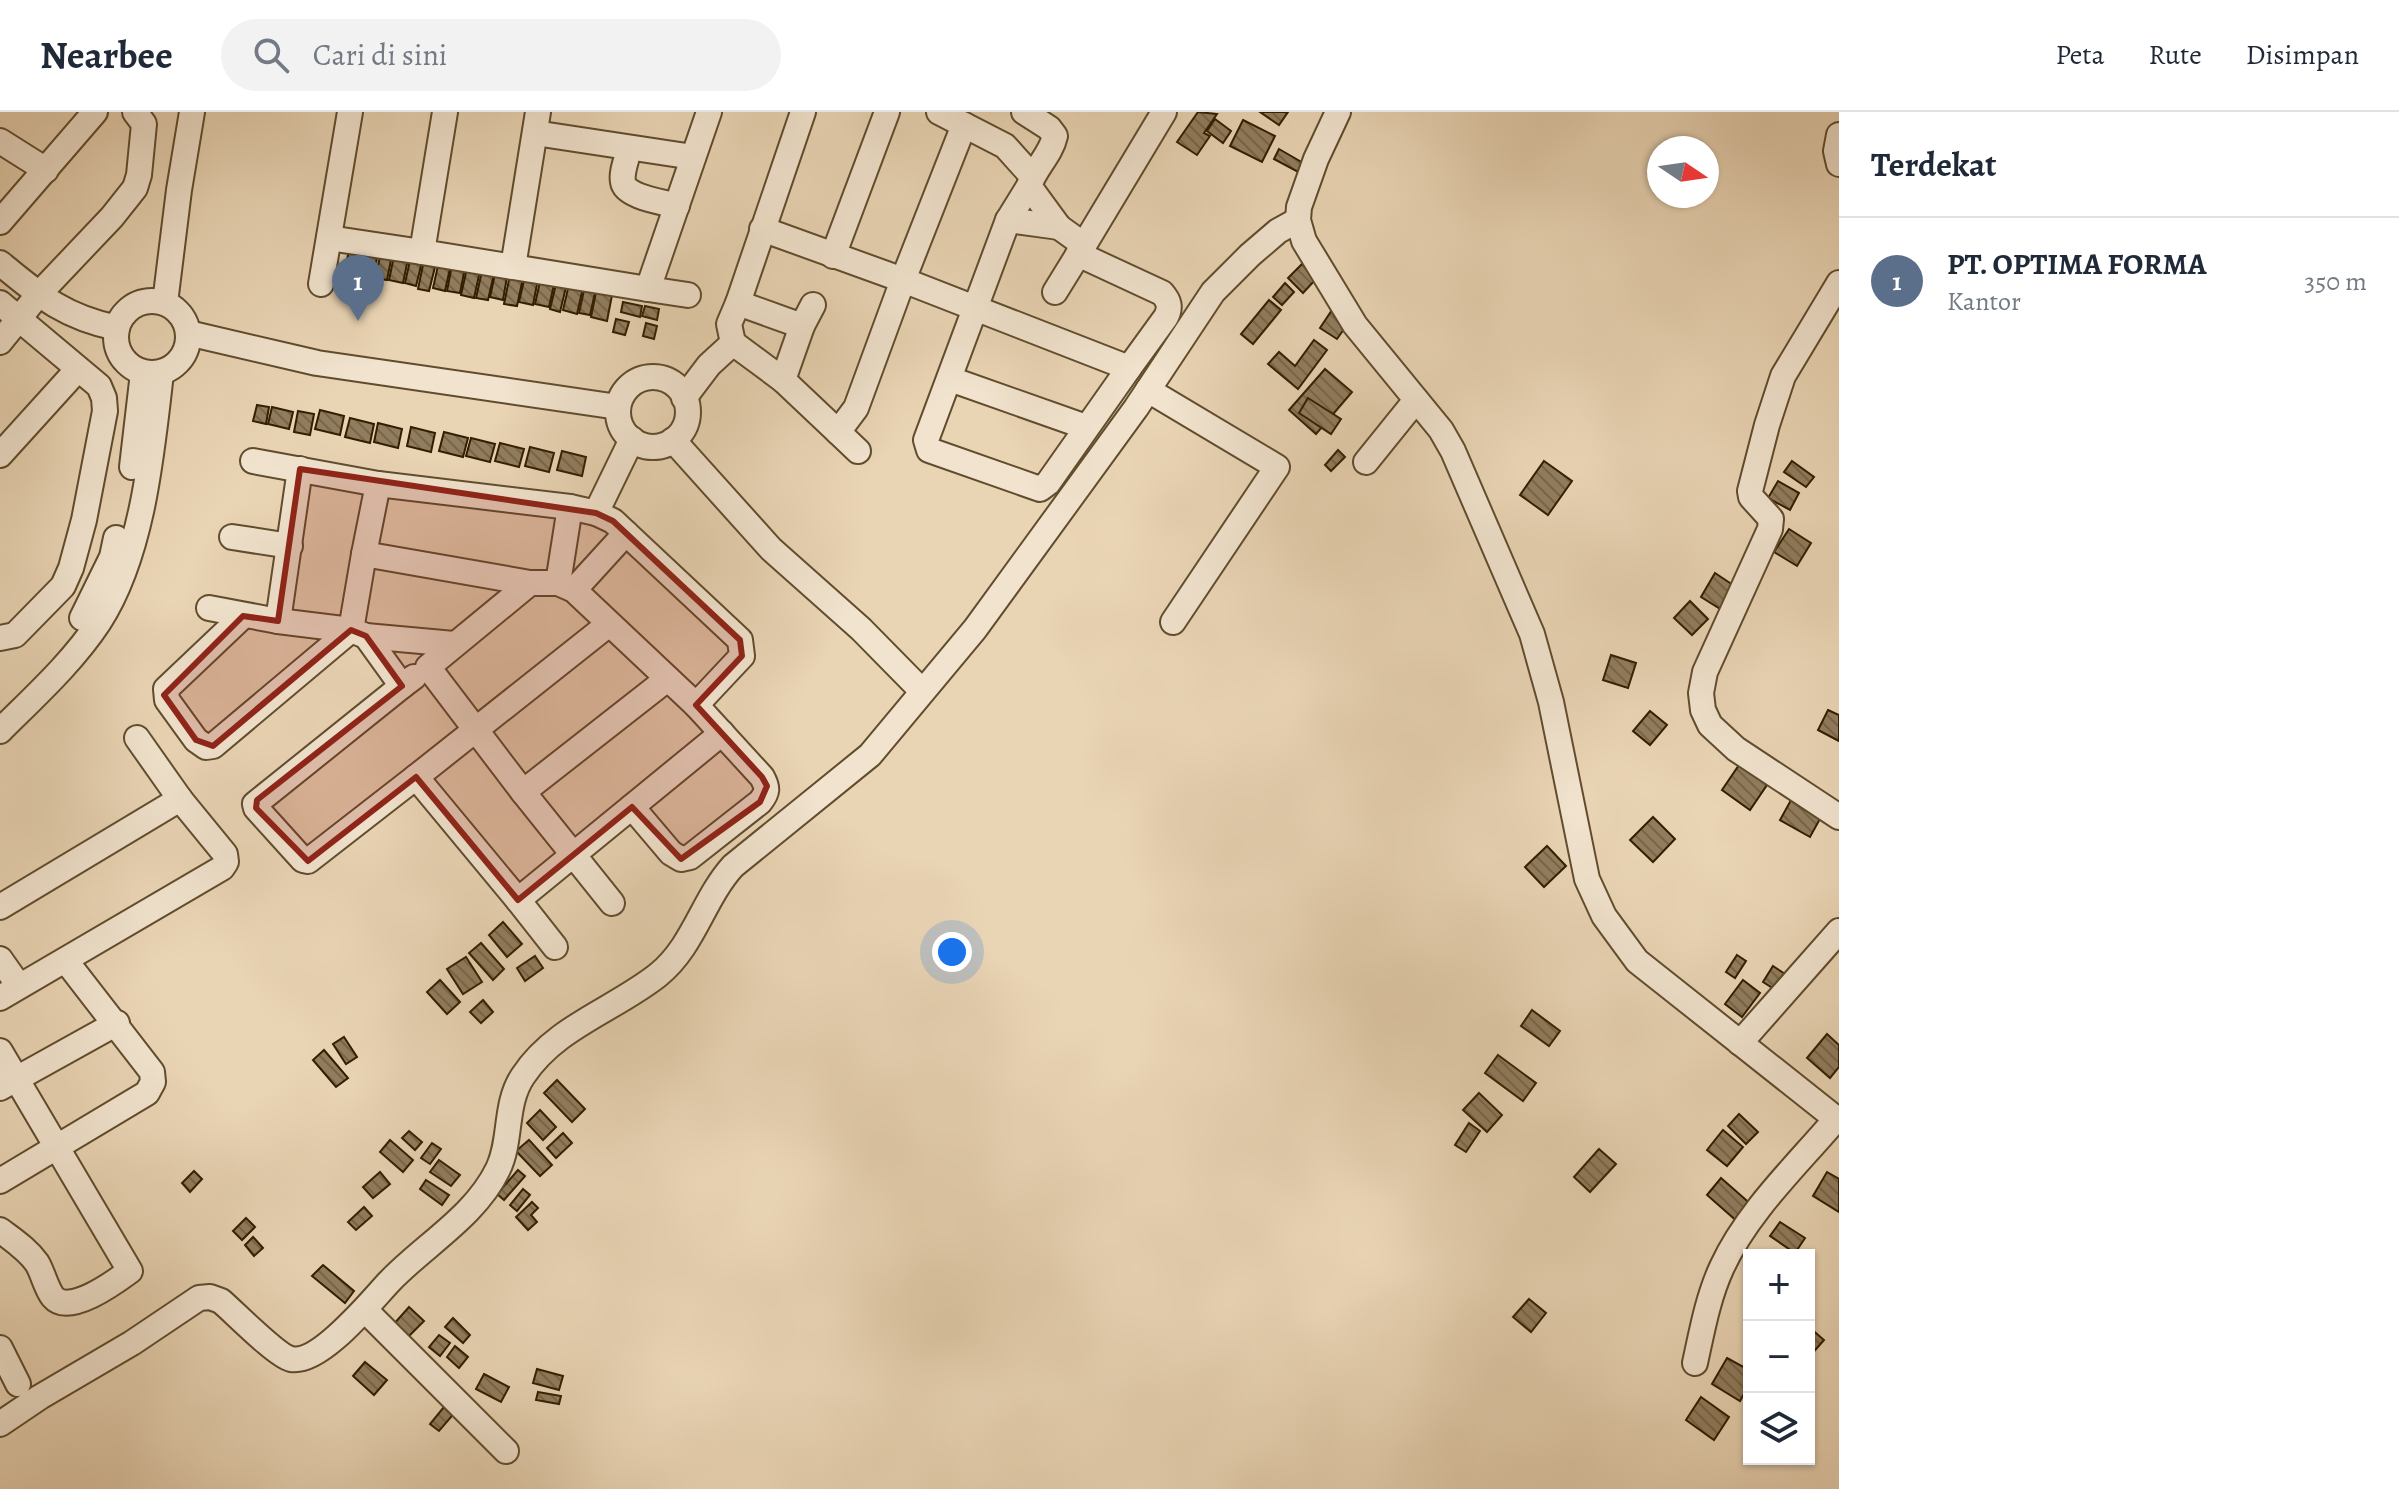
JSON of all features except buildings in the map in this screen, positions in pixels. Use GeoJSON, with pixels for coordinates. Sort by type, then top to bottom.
{"type":"FeatureCollection","features":[{"type":"Feature","properties":{"kind":"street"},"geometry":{"type":"LineString","coordinates":[[0,222],[95,112]]}},
{"type":"Feature","properties":{"kind":"street"},"geometry":{"type":"LineString","coordinates":[[0,342],[38,295],[112,217],[135,188],[144,124],[135,112]]}},
{"type":"Feature","properties":{"kind":"street"},"geometry":{"type":"LineString","coordinates":[[158,302],[177,112]]}},
{"type":"Feature","properties":{"kind":"street"},"geometry":{"type":"LineString","coordinates":[[158,302],[192,112]]}},
{"type":"Feature","properties":{"kind":"street"},"geometry":{"type":"LineString","coordinates":[[321,284],[350,112]]}},
{"type":"Feature","properties":{"kind":"street"},"geometry":{"type":"LineString","coordinates":[[422,252],[445,112]]}},
{"type":"Feature","properties":{"kind":"street"},"geometry":{"type":"LineString","coordinates":[[648,289],[709,112]]}},
{"type":"Feature","properties":{"kind":"street"},"geometry":{"type":"LineString","coordinates":[[803,112],[729,324],[733,343],[783,380],[858,451]]}},
{"type":"Feature","properties":{"kind":"street"},"geometry":{"type":"LineString","coordinates":[[833,256],[887,112]]}},
{"type":"Feature","properties":{"kind":"street"},"geometry":{"type":"LineString","coordinates":[[939,112],[1005,146],[1031,181],[1059,227],[1081,249],[1162,293],[1168,300],[1166,317],[1046,487],[1040,489],[922,447],[1008,220],[1031,181],[1053,145],[1055,136],[1049,128],[1022,112],[1005,146]]}},
{"type":"Feature","properties":{"kind":"street"},"geometry":{"type":"LineString","coordinates":[[1338,112],[1306,183],[1298,220],[1304,241],[1355,325],[1441,430],[1453,451],[1532,634],[1551,702],[1587,879],[1604,916],[1637,961],[1838,1120],[1754,1215],[1734,1245],[1716,1281],[1695,1363]]}},
{"type":"Feature","properties":{"kind":"street"},"geometry":{"type":"LineString","coordinates":[[1055,292],[1159,114]]}},
{"type":"Feature","properties":{"kind":"street"},"geometry":{"type":"LineString","coordinates":[[513,267],[535,118],[629,149],[693,157]]}},
{"type":"Feature","properties":{"kind":"street"},"geometry":{"type":"LineString","coordinates":[[838,432],[856,408],[964,125]]}},
{"type":"Feature","properties":{"kind":"street"},"geometry":{"type":"LineString","coordinates":[[1839,135],[1836,151],[1839,164]]}},
{"type":"Feature","properties":{"kind":"street"},"geometry":{"type":"LineString","coordinates":[[0,141],[46,170]]}},
{"type":"Feature","properties":{"kind":"street"},"geometry":{"type":"LineString","coordinates":[[629,149],[622,180],[625,188],[631,193],[677,206]]}},
{"type":"Feature","properties":{"kind":"street"},"geometry":{"type":"LineString","coordinates":[[1008,220],[1059,227]]}},
{"type":"Feature","properties":{"kind":"street"},"geometry":{"type":"LineString","coordinates":[[0,1424],[199,1298],[210,1297],[221,1301],[281,1354],[293,1360],[307,1357],[338,1336],[389,1282],[440,1239],[487,1186],[498,1169],[504,1151],[512,1097],[523,1075],[549,1047],[597,1012],[657,975],[685,946],[719,881],[733,866],[870,755],[975,629],[1148,390],[1213,292],[1278,231],[1298,220]]}},
{"type":"Feature","properties":{"kind":"street"},"geometry":{"type":"LineString","coordinates":[[762,229],[1129,368]]}},
{"type":"Feature","properties":{"kind":"street"},"geometry":{"type":"LineString","coordinates":[[329,238],[688,295]]}},
{"type":"Feature","properties":{"kind":"street"},"geometry":{"type":"LineString","coordinates":[[0,263],[59,310],[96,324],[117,328]]}},
{"type":"Feature","properties":{"kind":"street"},"geometry":{"type":"LineString","coordinates":[[1839,283],[1783,376],[1750,491],[1751,497],[1771,519],[1770,529],[1712,653],[1701,693],[1703,710],[1710,725],[1723,738],[1839,817]]}},
{"type":"Feature","properties":{"kind":"street"},"geometry":{"type":"LineString","coordinates":[[158,302],[181,315],[188,333],[188,346],[173,368],[152,373],[124,361],[116,340],[117,328],[129,309],[158,302]]}},
{"type":"Feature","properties":{"kind":"street"},"geometry":{"type":"LineString","coordinates":[[0,303],[99,386],[105,411],[71,568],[63,586],[15,635],[0,638]]}},
{"type":"Feature","properties":{"kind":"street"},"geometry":{"type":"LineString","coordinates":[[738,303],[808,315],[783,380]]}},
{"type":"Feature","properties":{"kind":"street"},"geometry":{"type":"LineString","coordinates":[[188,333],[317,363],[618,407]]}},
{"type":"Feature","properties":{"kind":"street"},"geometry":{"type":"LineString","coordinates":[[684,398],[709,365],[733,343]]}},
{"type":"Feature","properties":{"kind":"street"},"geometry":{"type":"LineString","coordinates":[[0,455],[78,369]]}},
{"type":"Feature","properties":{"kind":"street"},"geometry":{"type":"LineString","coordinates":[[0,709],[44,666],[85,615],[112,557],[152,373]]}},
{"type":"Feature","properties":{"kind":"street"},"geometry":{"type":"LineString","coordinates":[[0,731],[74,654],[99,621],[119,583],[132,543],[146,480],[152,373]]}},
{"type":"Feature","properties":{"kind":"street"},"geometry":{"type":"LineString","coordinates":[[652,377],[671,382],[684,398],[686,421],[673,440],[651,446],[632,439],[620,424],[618,407],[625,390],[632,383],[652,377]]}},
{"type":"Feature","properties":{"kind":"street"},"geometry":{"type":"LineString","coordinates":[[950,379],[1086,427]]}},
{"type":"Feature","properties":{"kind":"street"},"geometry":{"type":"LineString","coordinates":[[1148,390],[1277,467],[1173,622]]}},
{"type":"Feature","properties":{"kind":"street"},"geometry":{"type":"LineString","coordinates":[[1366,462],[1416,400]]}},
{"type":"Feature","properties":{"kind":"street"},"geometry":{"type":"LineString","coordinates":[[596,513],[632,439]]}},
{"type":"Feature","properties":{"kind":"street"},"geometry":{"type":"LineString","coordinates":[[673,440],[762,540],[861,629],[922,691]]}},
{"type":"Feature","properties":{"kind":"street"},"geometry":{"type":"LineString","coordinates":[[253,461],[378,484],[570,507],[613,521],[740,640],[742,656],[696,705]]}},
{"type":"Feature","properties":{"kind":"street"},"geometry":{"type":"LineString","coordinates":[[278,621],[300,469]]}},
{"type":"Feature","properties":{"kind":"street"},"geometry":{"type":"LineString","coordinates":[[378,484],[364,554],[358,633],[402,686]]}},
{"type":"Feature","properties":{"kind":"street"},"geometry":{"type":"LineString","coordinates":[[566,586],[570,507]]}},
{"type":"Feature","properties":{"kind":"street"},"geometry":{"type":"LineString","coordinates":[[566,586],[626,533]]}},
{"type":"Feature","properties":{"kind":"street"},"geometry":{"type":"LineString","coordinates":[[232,537],[290,546]]}},
{"type":"Feature","properties":{"kind":"street"},"geometry":{"type":"LineString","coordinates":[[364,554],[530,583],[566,586],[696,705],[767,786],[766,795],[760,802],[690,857],[681,859],[671,853],[632,807]]}},
{"type":"Feature","properties":{"kind":"street"},"geometry":{"type":"LineString","coordinates":[[530,583],[257,800],[256,808],[303,860],[308,861],[609,624]]}},
{"type":"Feature","properties":{"kind":"street"},"geometry":{"type":"LineString","coordinates":[[209,608],[358,633],[454,644]]}},
{"type":"Feature","properties":{"kind":"street"},"geometry":{"type":"LineString","coordinates":[[243,616],[166,689],[164,695],[196,740],[206,747],[213,746],[358,633]]}},
{"type":"Feature","properties":{"kind":"street"},"geometry":{"type":"LineString","coordinates":[[428,667],[612,903]]}},
{"type":"Feature","properties":{"kind":"street"},"geometry":{"type":"LineString","coordinates":[[523,792],[666,680]]}},
{"type":"Feature","properties":{"kind":"street"},"geometry":{"type":"LineString","coordinates":[[518,900],[722,733]]}},
{"type":"Feature","properties":{"kind":"street"},"geometry":{"type":"LineString","coordinates":[[0,959],[10,992],[222,868],[226,862],[225,854],[180,799],[137,738]]}},
{"type":"Feature","properties":{"kind":"street"},"geometry":{"type":"LineString","coordinates":[[416,777],[555,947]]}},
{"type":"Feature","properties":{"kind":"street"},"geometry":{"type":"LineString","coordinates":[[0,907],[180,799]]}},
{"type":"Feature","properties":{"kind":"street"},"geometry":{"type":"LineString","coordinates":[[1740,1043],[1839,931]]}},
{"type":"Feature","properties":{"kind":"street"},"geometry":{"type":"LineString","coordinates":[[0,1181],[151,1089],[152,1072],[66,961]]}},
{"type":"Feature","properties":{"kind":"street"},"geometry":{"type":"LineString","coordinates":[[8,1083],[117,1023]]}},
{"type":"Feature","properties":{"kind":"street"},"geometry":{"type":"LineString","coordinates":[[0,1051],[8,1083],[55,1147],[130,1271],[81,1300],[61,1303],[53,1297],[37,1264],[23,1247],[0,1230]]}},
{"type":"Feature","properties":{"kind":"street"},"geometry":{"type":"LineString","coordinates":[[365,1310],[506,1451]]}},
{"type":"Feature","properties":{"kind":"street"},"geometry":{"type":"LineString","coordinates":[[0,1348],[18,1384]]}},
{"type":"Feature","properties":{"kind":"highlighted area"},"geometry":{"type":"Polygon","coordinates":[[[300,469],[596,513],[613,521],[740,640],[742,656],[696,705],[762,777],[767,786],[760,802],[681,859],[632,807],[518,900],[416,777],[308,861],[256,808],[257,800],[402,686],[366,636],[351,630],[213,746],[196,740],[164,695],[243,616],[278,621],[300,469]]]}},
{"type":"Feature","properties":{"kind":"place","name":"PT. OPTIMA FORMA"},"geometry":{"type":"Point","coordinates":[358,321]}}]}
